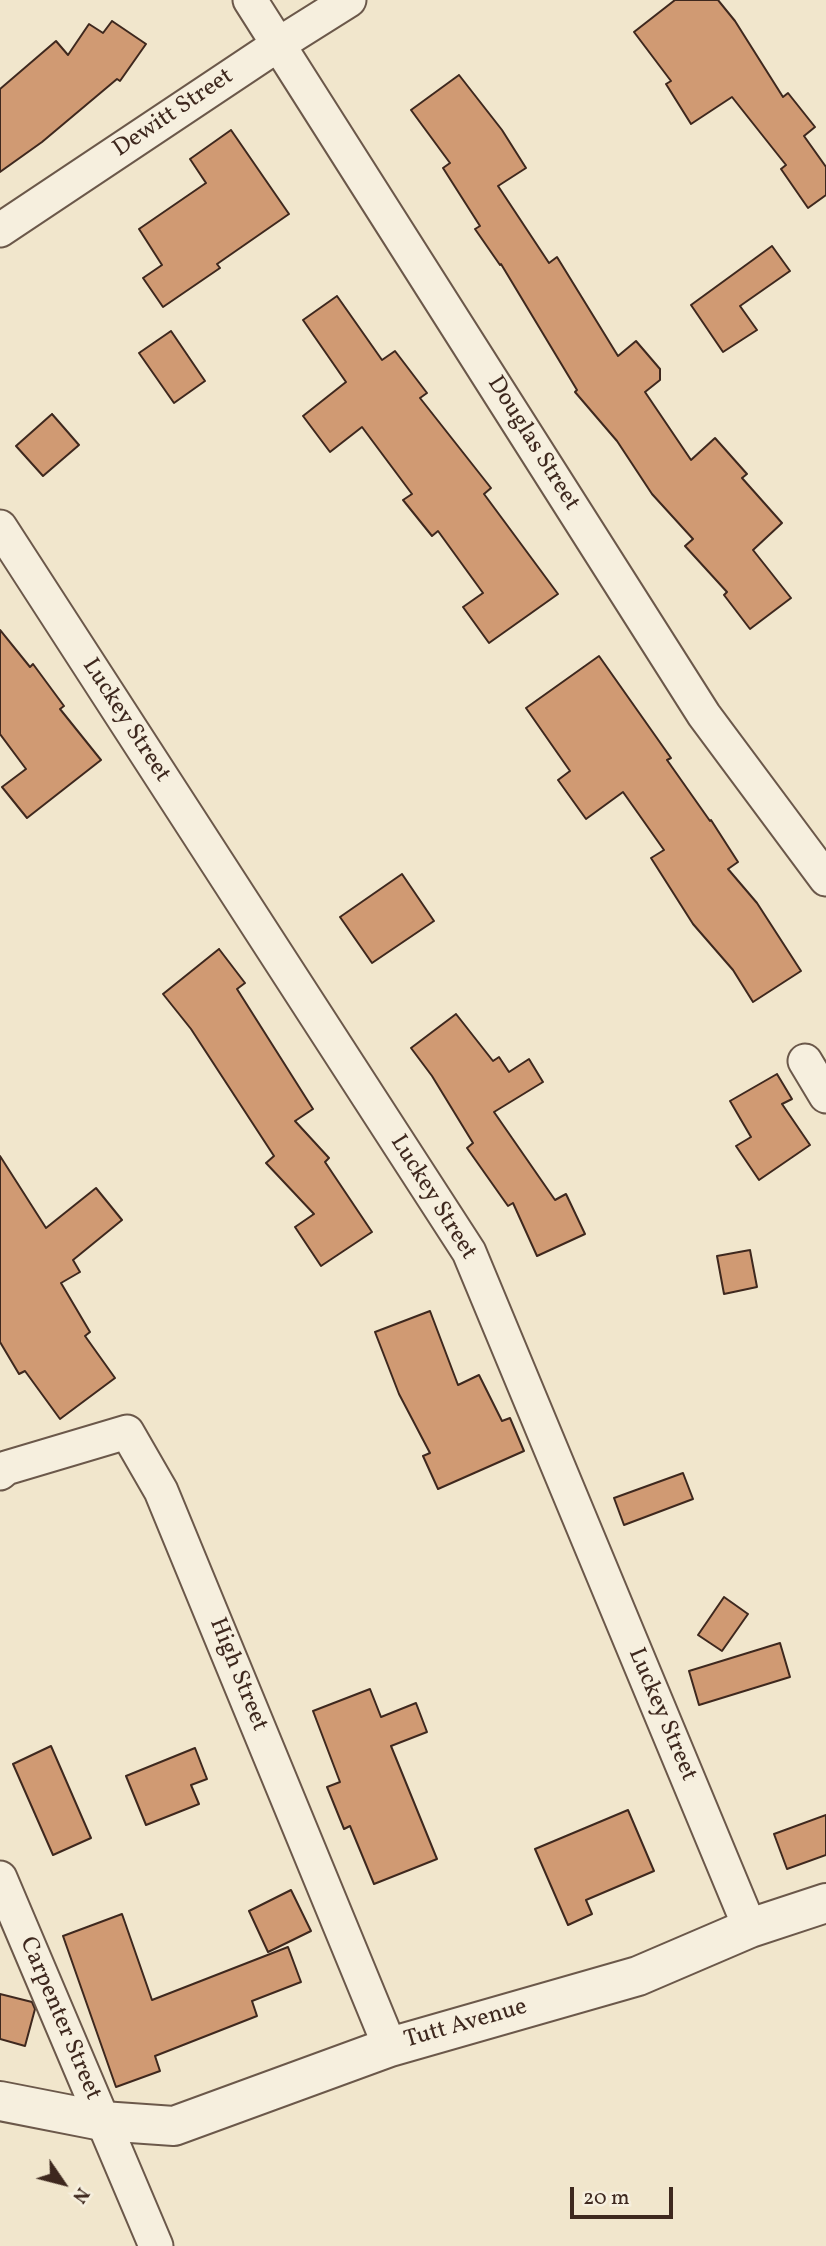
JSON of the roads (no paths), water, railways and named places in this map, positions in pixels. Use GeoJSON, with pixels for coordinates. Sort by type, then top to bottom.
{"type":"FeatureCollection","features":[{"type":"Feature","properties":{"kind":"street","name":"Douglas Street"},"geometry":{"type":"LineString","coordinates":[[250,0],[704,715],[826,879]]}},
{"type":"Feature","properties":{"kind":"street","name":"Dewitt Street"},"geometry":{"type":"LineString","coordinates":[[0,230],[349,0]]}},
{"type":"Feature","properties":{"kind":"street","name":"Luckey Street"},"geometry":{"type":"LineString","coordinates":[[0,527],[469,1252],[750,1928]]}},
{"type":"Feature","properties":{"kind":"street"},"geometry":{"type":"LineString","coordinates":[[805,1061],[826,1096]]}},
{"type":"Feature","properties":{"kind":"street","name":"High Street"},"geometry":{"type":"LineString","coordinates":[[2,1466],[127,1432],[161,1491],[390,2047]]}},
{"type":"Feature","properties":{"kind":"street","name":"Carpenter Street"},"geometry":{"type":"LineString","coordinates":[[0,1878],[156,2246]]}},
{"type":"Feature","properties":{"kind":"street","name":"Tutt Avenue"},"geometry":{"type":"LineString","coordinates":[[0,2101],[102,2121],[174,2126],[390,2047],[638,1976],[750,1928],[826,1903]]}}]}
